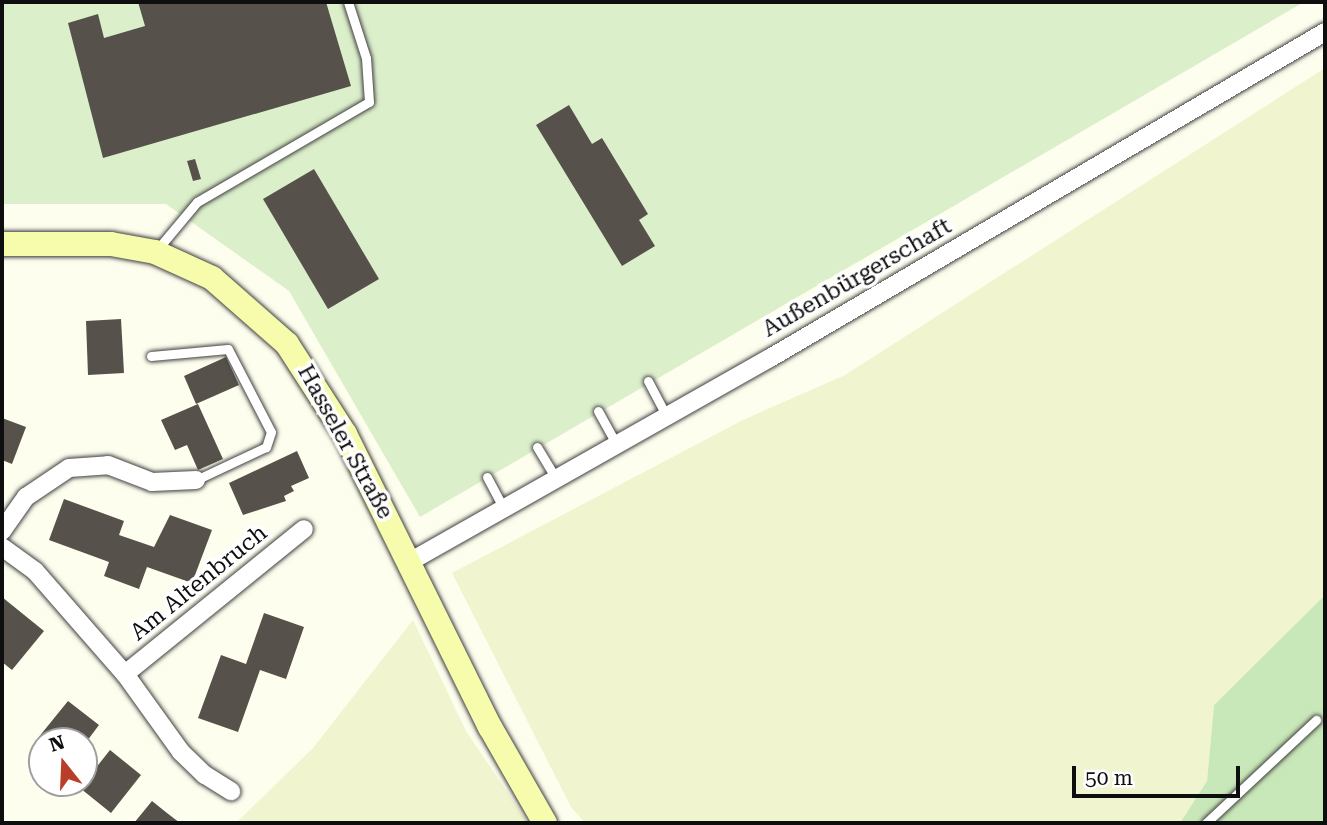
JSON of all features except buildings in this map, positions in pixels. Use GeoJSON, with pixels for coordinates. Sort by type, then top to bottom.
{"type":"FeatureCollection","features":[{"type":"Feature","properties":{"kind":"main road","name":"Hasseler Straße"},"geometry":{"type":"LineString","coordinates":[[2,244],[111,244],[155,252],[212,278],[287,344],[319,387],[411,561],[490,727],[545,823]]}},
{"type":"Feature","properties":{"kind":"street","name":"Außenbürgerschaft"},"geometry":{"type":"LineString","coordinates":[[411,561],[505,511],[1325,32]]}},
{"type":"Feature","properties":{"kind":"street"},"geometry":{"type":"LineString","coordinates":[[2,531],[26,497],[68,468],[108,465],[152,482],[196,480]]}},
{"type":"Feature","properties":{"kind":"street","name":"Am Altenbruch"},"geometry":{"type":"LineString","coordinates":[[125,674],[303,529]]}},
{"type":"Feature","properties":{"kind":"street","name":"Am Altenbruch"},"geometry":{"type":"LineString","coordinates":[[2,547],[35,571],[125,674],[180,752],[205,775],[231,791]]}},
{"type":"Feature","properties":{"kind":"lane"},"geometry":{"type":"LineString","coordinates":[[155,252],[197,202],[369,103],[366,58],[348,2]]}},
{"type":"Feature","properties":{"kind":"lane"},"geometry":{"type":"LineString","coordinates":[[151,356],[228,349],[271,432],[266,447],[196,480]]}},
{"type":"Feature","properties":{"kind":"lane"},"geometry":{"type":"LineString","coordinates":[[648,381],[667,417]]}},
{"type":"Feature","properties":{"kind":"lane"},"geometry":{"type":"LineString","coordinates":[[598,411],[617,445]]}},
{"type":"Feature","properties":{"kind":"lane"},"geometry":{"type":"LineString","coordinates":[[537,447],[557,480]]}},
{"type":"Feature","properties":{"kind":"lane"},"geometry":{"type":"LineString","coordinates":[[487,477],[505,511]]}},
{"type":"Feature","properties":{"kind":"lane"},"geometry":{"type":"LineString","coordinates":[[1206,823],[1316,720]]}},
{"type":"Feature","properties":{"kind":"green space"},"geometry":{"type":"Polygon","coordinates":[[[2,2],[1304,2],[420,517],[289,291],[166,204],[2,204],[2,2]]]}},
{"type":"Feature","properties":{"kind":"green space"},"geometry":{"type":"Polygon","coordinates":[[[1325,68],[1325,595],[1214,705],[1207,781],[1180,823],[585,823],[571,807],[452,573],[743,420],[845,375],[1325,68]]]}},
{"type":"Feature","properties":{"kind":"green space"},"geometry":{"type":"Polygon","coordinates":[[[1325,595],[1325,823],[1180,823],[1207,781],[1214,705],[1325,595]]]}},
{"type":"Feature","properties":{"kind":"green space"},"geometry":{"type":"Polygon","coordinates":[[[413,620],[466,731],[528,823],[236,823],[313,748],[413,620]]]}}]}
